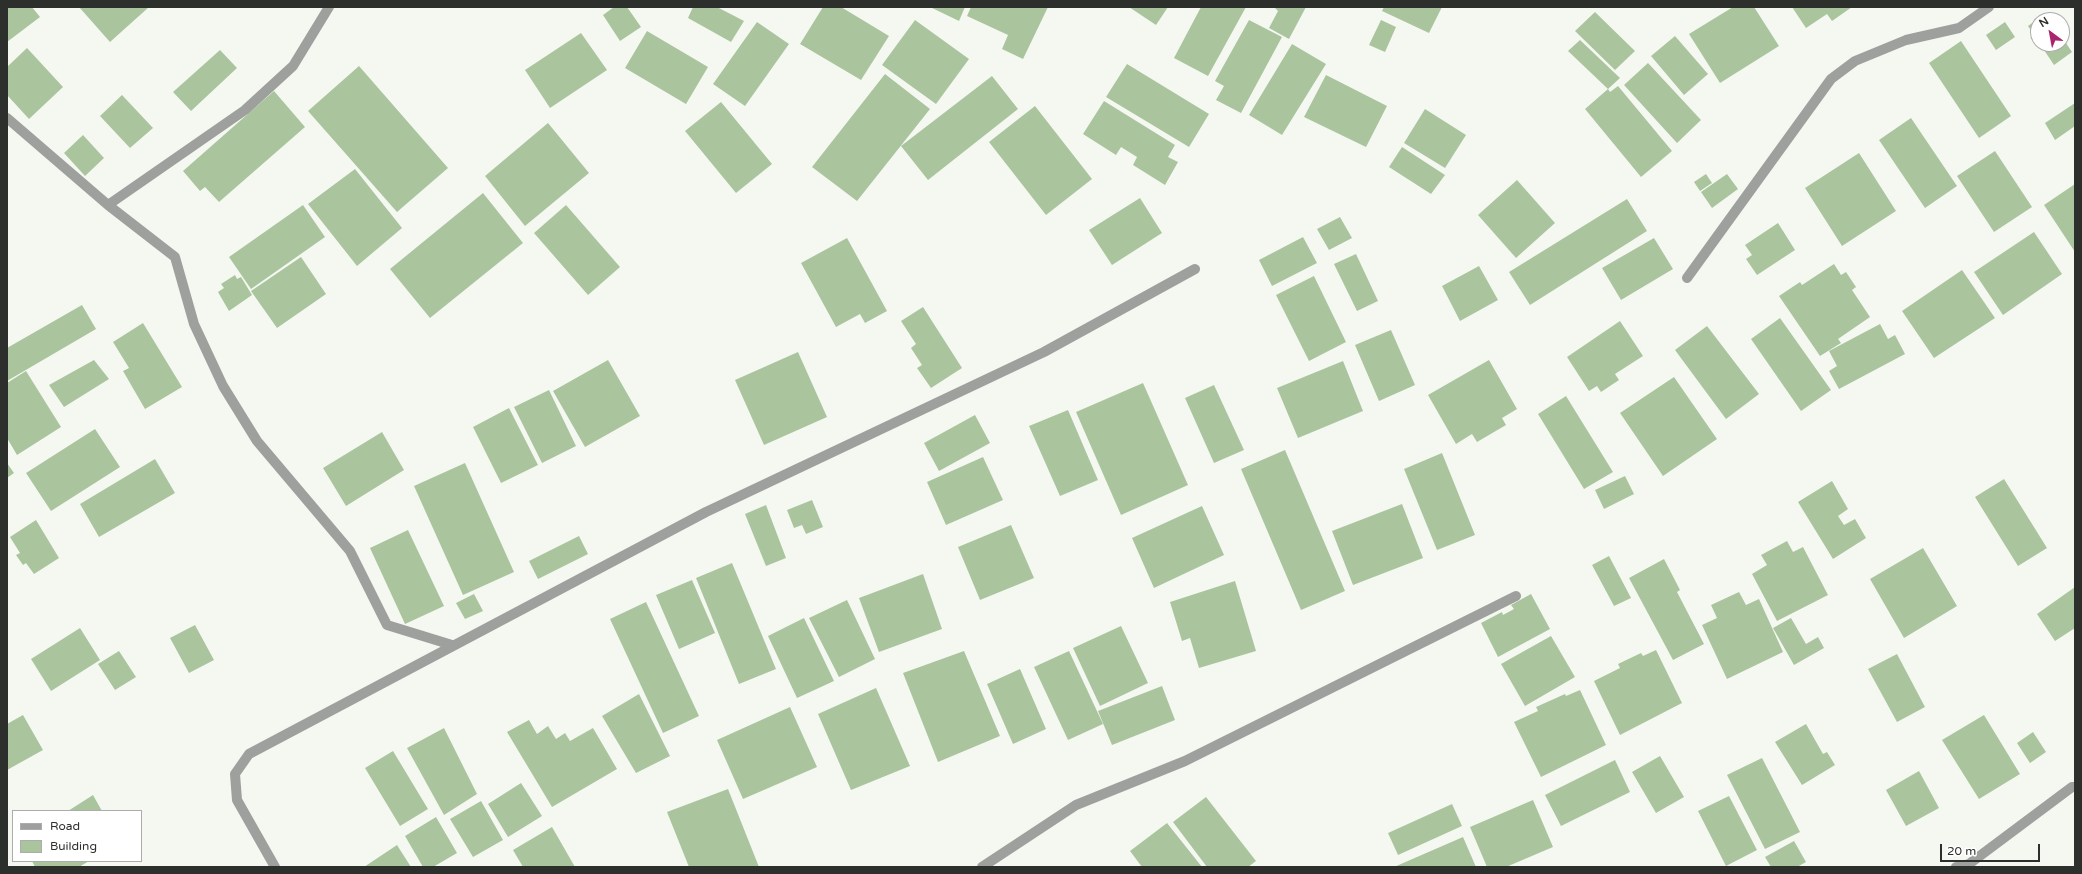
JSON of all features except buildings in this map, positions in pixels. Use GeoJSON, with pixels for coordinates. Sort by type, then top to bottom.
{"type":"FeatureCollection","features":[{"type":"Feature","properties":{"kind":"street"},"geometry":{"type":"LineString","coordinates":[[108,205],[245,110],[293,66],[329,7]]}},
{"type":"Feature","properties":{"kind":"street"},"geometry":{"type":"LineString","coordinates":[[1687,278],[1831,79],[1855,60],[1906,40],[1959,28],[1989,7]]}},
{"type":"Feature","properties":{"kind":"street"},"geometry":{"type":"LineString","coordinates":[[7,118],[108,205],[175,257],[194,324],[224,386],[257,441],[350,551],[387,625],[452,645]]}},
{"type":"Feature","properties":{"kind":"street"},"geometry":{"type":"LineString","coordinates":[[276,867],[237,800],[235,774],[249,754],[452,645],[706,512],[1044,352],[1195,269]]}},
{"type":"Feature","properties":{"kind":"street"},"geometry":{"type":"LineString","coordinates":[[982,867],[1076,805],[1184,761],[1516,596]]}},
{"type":"Feature","properties":{"kind":"street"},"geometry":{"type":"LineString","coordinates":[[1956,867],[1969,864],[2072,787],[2075,787]]}}]}
